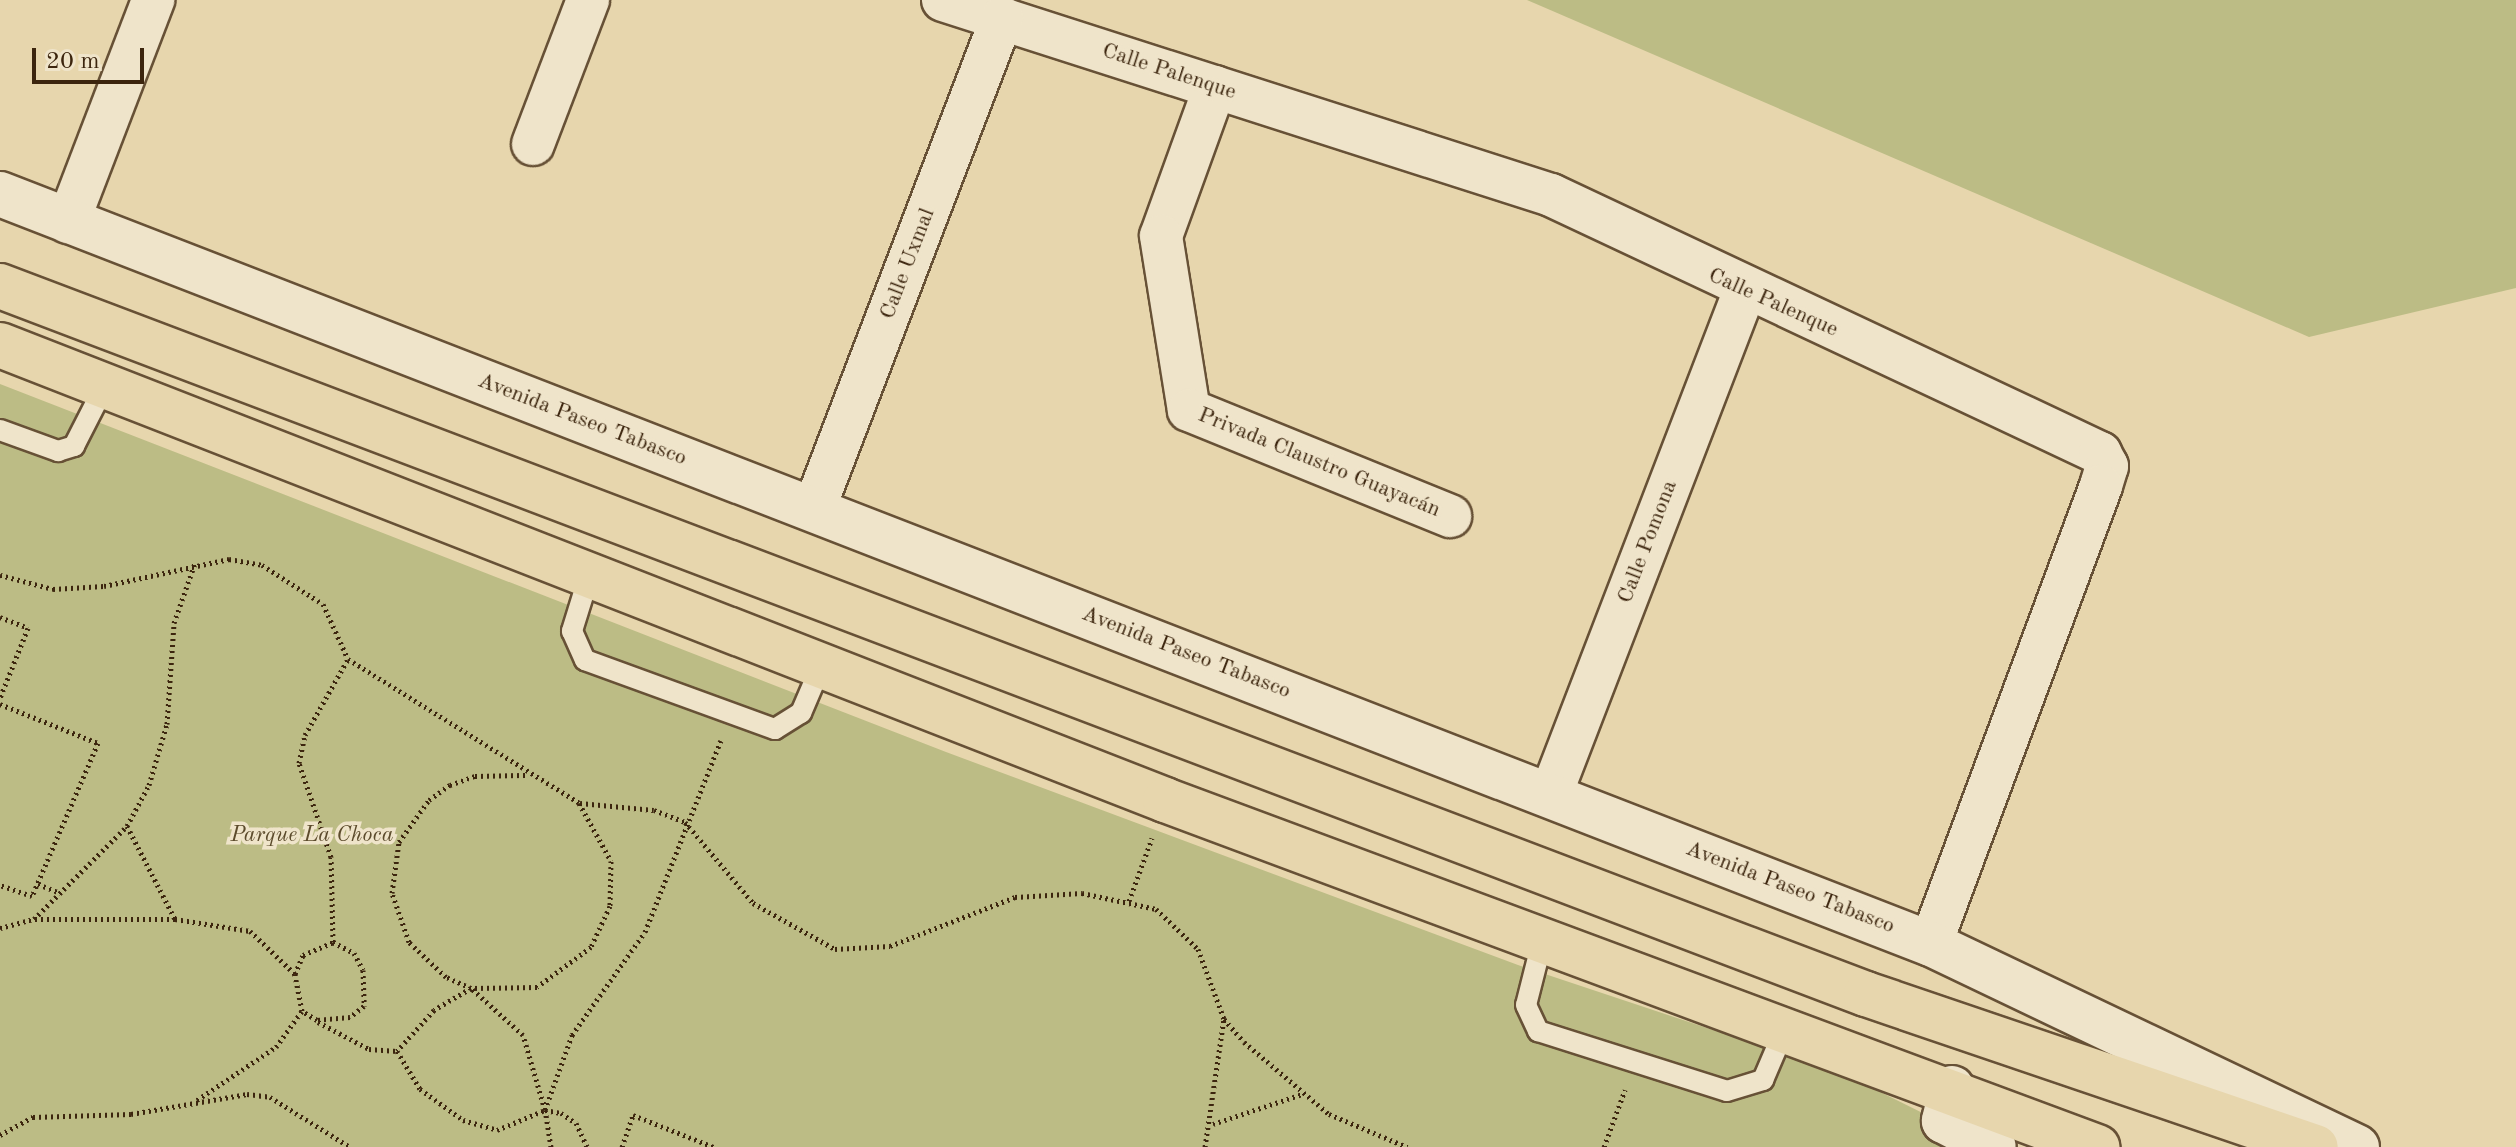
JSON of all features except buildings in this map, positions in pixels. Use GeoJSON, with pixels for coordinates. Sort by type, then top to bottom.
{"type":"FeatureCollection","features":[{"type":"Feature","properties":{"kind":"main road"},"geometry":{"type":"LineString","coordinates":[[0,286],[1982,1033],[2316,1147]]}},
{"type":"Feature","properties":{"kind":"main road"},"geometry":{"type":"LineString","coordinates":[[0,345],[1165,800],[1786,1026],[1952,1088],[2097,1147]]}},
{"type":"Feature","properties":{"kind":"main road"},"geometry":{"type":"LineString","coordinates":[[1952,1088],[1982,1033]]}},
{"type":"Feature","properties":{"kind":"street"},"geometry":{"type":"LineString","coordinates":[[68,222],[153,0]]}},
{"type":"Feature","properties":{"kind":"street"},"geometry":{"type":"LineString","coordinates":[[533,144],[588,0]]}},
{"type":"Feature","properties":{"kind":"street","name":"Calle Palenque"},"geometry":{"type":"LineString","coordinates":[[943,0],[1551,195],[1745,290],[2106,459],[1931,944]]}},
{"type":"Feature","properties":{"kind":"street","name":"Calle Uxmal"},"geometry":{"type":"LineString","coordinates":[[814,509],[1002,18]]}},
{"type":"Feature","properties":{"kind":"street","name":"Privada Claustro Guayacán"},"geometry":{"type":"LineString","coordinates":[[1215,87],[1161,236],[1189,410],[1450,516]]}},
{"type":"Feature","properties":{"kind":"street","name":"Avenida Paseo Tabasco"},"geometry":{"type":"LineString","coordinates":[[0,194],[1931,944],[2357,1147]]}},
{"type":"Feature","properties":{"kind":"street","name":"Calle Pomona"},"geometry":{"type":"LineString","coordinates":[[1551,794],[1745,290]]}},
{"type":"Feature","properties":{"kind":"street"},"geometry":{"type":"LineString","coordinates":[[1952,1088],[1944,1121],[1976,1143]]}},
{"type":"Feature","properties":{"kind":"lane"},"geometry":{"type":"LineString","coordinates":[[0,430],[58,451],[74,446],[104,387]]}},
{"type":"Feature","properties":{"kind":"lane"},"geometry":{"type":"LineString","coordinates":[[589,576],[572,631],[585,660],[775,729],[792,724],[821,666]]}},
{"type":"Feature","properties":{"kind":"lane"},"geometry":{"type":"LineString","coordinates":[[1543,938],[1529,1020],[1538,1031],[1727,1091],[1747,1090],[1763,1080],[1786,1026]]}},
{"type":"Feature","properties":{"kind":"path"},"geometry":{"type":"LineString","coordinates":[[0,575],[53,589],[104,586],[195,563],[229,559],[286,576],[323,604],[348,659],[526,775],[579,803],[654,810],[685,822],[753,903],[835,949],[890,946],[1015,897],[1082,893],[1156,909],[1198,949],[1224,1019],[1302,1094],[1365,1133],[1407,1147]]}},
{"type":"Feature","properties":{"kind":"path"},"geometry":{"type":"LineString","coordinates":[[34,919],[127,826],[149,785],[167,724],[174,623],[195,563]]}},
{"type":"Feature","properties":{"kind":"path"},"geometry":{"type":"LineString","coordinates":[[0,617],[28,628],[0,701],[98,743],[32,896],[0,885]]}},
{"type":"Feature","properties":{"kind":"path"},"geometry":{"type":"LineString","coordinates":[[333,942],[331,857],[299,763],[305,735],[348,659]]}},
{"type":"Feature","properties":{"kind":"path"},"geometry":{"type":"LineString","coordinates":[[545,1110],[572,1035],[645,932],[685,822],[732,713]]}},
{"type":"Feature","properties":{"kind":"path"},"geometry":{"type":"LineString","coordinates":[[526,775],[475,776],[450,785],[429,800],[399,842],[392,893],[409,942],[446,977],[471,988],[523,1035],[545,1110],[551,1147]]}},
{"type":"Feature","properties":{"kind":"path"},"geometry":{"type":"LineString","coordinates":[[1129,901],[1165,800]]}},
{"type":"Feature","properties":{"kind":"path"},"geometry":{"type":"LineString","coordinates":[[397,1051],[434,1010],[471,988],[537,987],[591,947],[610,906],[612,873],[604,840],[579,803]]}},
{"type":"Feature","properties":{"kind":"path"},"geometry":{"type":"LineString","coordinates":[[127,826],[175,919]]}},
{"type":"Feature","properties":{"kind":"path"},"geometry":{"type":"LineString","coordinates":[[38,884],[60,893]]}},
{"type":"Feature","properties":{"kind":"path"},"geometry":{"type":"LineString","coordinates":[[0,928],[34,919],[175,919],[250,931],[295,974]]}},
{"type":"Feature","properties":{"kind":"path"},"geometry":{"type":"LineString","coordinates":[[193,1102],[276,1047],[302,1011],[295,974],[303,955],[333,942]]}},
{"type":"Feature","properties":{"kind":"path"},"geometry":{"type":"LineString","coordinates":[[317,1020],[350,1017],[364,1006],[363,970],[354,953],[333,942]]}},
{"type":"Feature","properties":{"kind":"path"},"geometry":{"type":"LineString","coordinates":[[302,1011],[351,1043],[397,1051],[420,1089],[463,1120],[497,1130],[545,1110],[576,1123],[587,1147]]}},
{"type":"Feature","properties":{"kind":"path"},"geometry":{"type":"LineString","coordinates":[[1205,1147],[1213,1124],[1224,1019]]}},
{"type":"Feature","properties":{"kind":"path"},"geometry":{"type":"LineString","coordinates":[[1604,1147],[1635,1062]]}},
{"type":"Feature","properties":{"kind":"path"},"geometry":{"type":"LineString","coordinates":[[1213,1124],[1302,1094]]}},
{"type":"Feature","properties":{"kind":"path"},"geometry":{"type":"LineString","coordinates":[[0,1135],[33,1117],[131,1114],[193,1102],[270,1097],[350,1147]]}},
{"type":"Feature","properties":{"kind":"path"},"geometry":{"type":"LineString","coordinates":[[622,1147],[633,1115],[714,1147]]}},
{"type":"Feature","properties":{"kind":"green space"},"geometry":{"type":"Polygon","coordinates":[[[1527,0],[2516,0],[2516,288],[2309,337],[1527,0]]]}},
{"type":"Feature","properties":{"kind":"green space","name":"Parque La Choca"},"geometry":{"type":"Polygon","coordinates":[[[0,384],[946,752],[1518,965],[1842,1073],[1965,1134],[1969,1147],[0,1147],[0,384]]]}}]}
